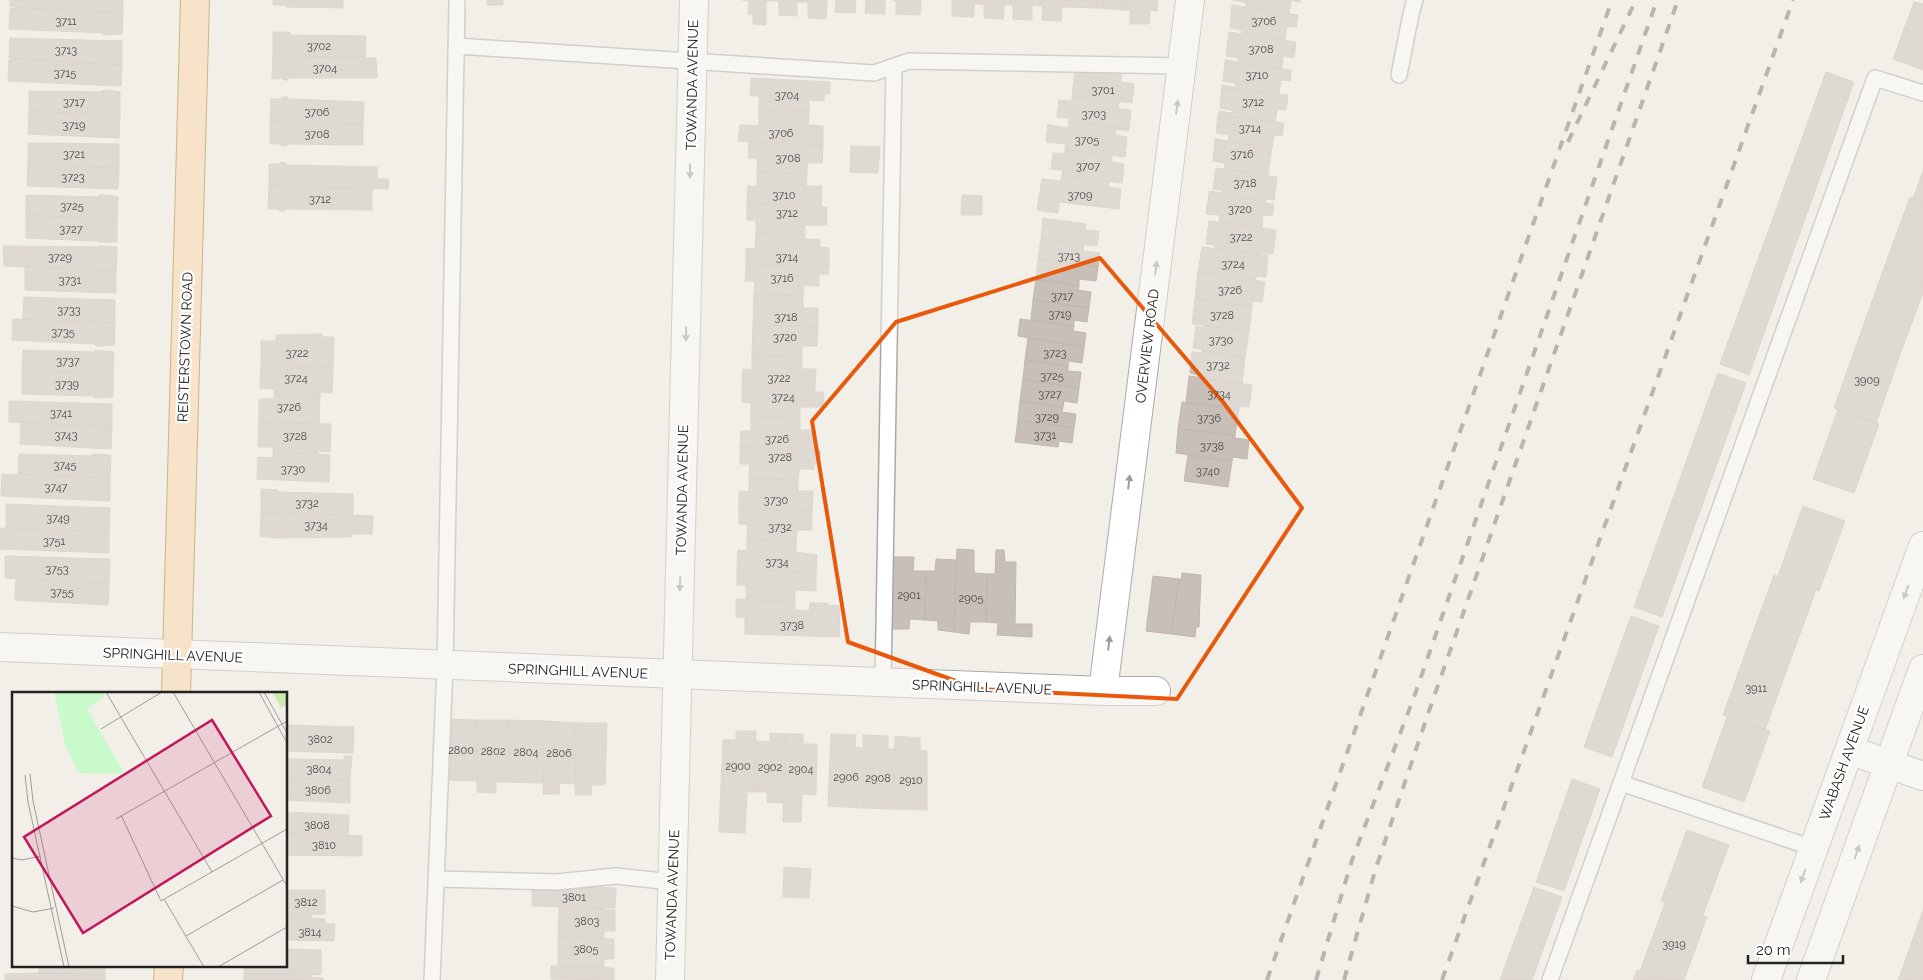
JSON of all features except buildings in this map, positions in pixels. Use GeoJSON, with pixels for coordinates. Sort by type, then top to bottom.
{"type":"FeatureCollection","features":[{"type":"Feature","properties":{"kind":"main road","name":"REISTERSTOWN ROAD"},"geometry":{"type":"LineString","coordinates":[[176,692],[195,0]]}},
{"type":"Feature","properties":{"kind":"street","name":"TOWANDA AVENUE"},"geometry":{"type":"LineString","coordinates":[[670,980],[694,0]]}},
{"type":"Feature","properties":{"kind":"street","name":"OVERVIEW ROAD"},"geometry":{"type":"LineString","coordinates":[[1103,691],[1190,0]]}},
{"type":"Feature","properties":{"kind":"street","name":"WABASH AVENUE"},"geometry":{"type":"LineString","coordinates":[[1766,980],[1923,546]]}},
{"type":"Feature","properties":{"kind":"street","name":"SPRINGHILL AVENUE"},"geometry":{"type":"LineString","coordinates":[[0,647],[883,683],[1103,691],[1156,691]]}},
{"type":"Feature","properties":{"kind":"street"},"geometry":{"type":"LineString","coordinates":[[1811,980],[1923,669]]}},
{"type":"Feature","properties":{"kind":"street"},"geometry":{"type":"LineString","coordinates":[[1849,750],[1923,776]]}},
{"type":"Feature","properties":{"kind":"lane"},"geometry":{"type":"LineString","coordinates":[[432,980],[445,666],[457,0]]}},
{"type":"Feature","properties":{"kind":"lane"},"geometry":{"type":"LineString","coordinates":[[1399,75],[1415,0]]}},
{"type":"Feature","properties":{"kind":"lane"},"geometry":{"type":"LineString","coordinates":[[457,46],[874,73],[909,61],[1182,66]]}},
{"type":"Feature","properties":{"kind":"lane"},"geometry":{"type":"LineString","coordinates":[[883,683],[894,66]]}},
{"type":"Feature","properties":{"kind":"lane"},"geometry":{"type":"LineString","coordinates":[[1550,980],[1875,78],[1923,93]]}},
{"type":"Feature","properties":{"kind":"lane"},"geometry":{"type":"LineString","coordinates":[[1621,783],[1813,848]]}},
{"type":"Feature","properties":{"kind":"lane"},"geometry":{"type":"LineString","coordinates":[[436,879],[556,882],[616,876],[672,882]]}},
{"type":"Feature","properties":{"kind":"highlighted area"},"geometry":{"type":"Polygon","coordinates":[[[1100,258],[1223,402],[1302,508],[1177,699],[978,689],[848,642],[812,421],[896,322],[1100,258]]]}},
{"type":"Feature","properties":{"kind":"railway"},"geometry":{"type":"LineString","coordinates":[[1267,980],[1612,0]]}},
{"type":"Feature","properties":{"kind":"railway"},"geometry":{"type":"LineString","coordinates":[[1568,142],[1636,0]]}},
{"type":"Feature","properties":{"kind":"railway"},"geometry":{"type":"LineString","coordinates":[[1316,980],[1352,860],[1414,697],[1657,0]]}},
{"type":"Feature","properties":{"kind":"railway"},"geometry":{"type":"LineString","coordinates":[[1344,980],[1375,871],[1430,708],[1678,0]]}},
{"type":"Feature","properties":{"kind":"railway"},"geometry":{"type":"LineString","coordinates":[[1442,980],[1793,0]]}}]}
